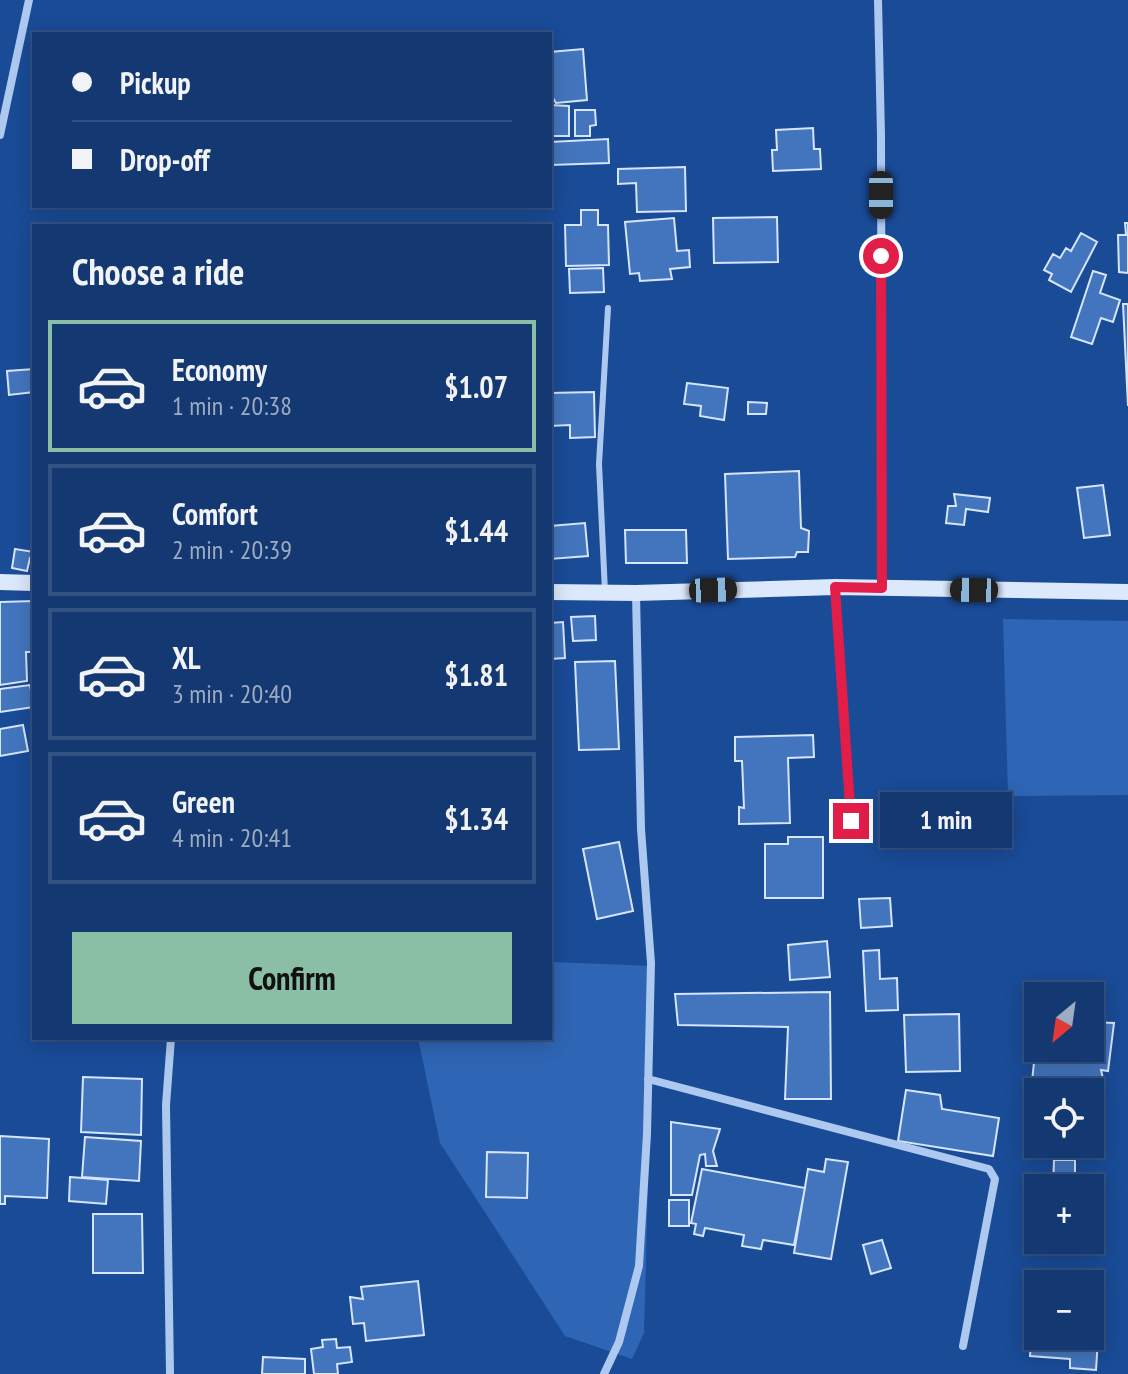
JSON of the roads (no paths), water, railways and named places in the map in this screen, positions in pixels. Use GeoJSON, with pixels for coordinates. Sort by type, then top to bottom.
{"type":"FeatureCollection","features":[{"type":"Feature","properties":{"kind":"main road"},"geometry":{"type":"LineString","coordinates":[[0,582],[32,583]]}},
{"type":"Feature","properties":{"kind":"main road"},"geometry":{"type":"LineString","coordinates":[[552,592],[636,593],[835,587],[1128,592]]}},
{"type":"Feature","properties":{"kind":"street"},"geometry":{"type":"LineString","coordinates":[[0,135],[29,0]]}},
{"type":"Feature","properties":{"kind":"street"},"geometry":{"type":"LineString","coordinates":[[878,0],[882,588]]}},
{"type":"Feature","properties":{"kind":"street"},"geometry":{"type":"LineString","coordinates":[[604,1374],[619,1342],[639,1266],[648,1079],[651,963],[641,829],[636,593]]}},
{"type":"Feature","properties":{"kind":"street"},"geometry":{"type":"LineString","coordinates":[[170,1374],[166,1105],[171,1040]]}},
{"type":"Feature","properties":{"kind":"street"},"geometry":{"type":"LineString","coordinates":[[648,1079],[989,1169],[995,1179],[963,1346]]}},
{"type":"Feature","properties":{"kind":"lane"},"geometry":{"type":"LineString","coordinates":[[605,593],[599,464],[608,308]]}},
{"type":"Feature","properties":{"kind":"lane"},"geometry":{"type":"LineString","coordinates":[[835,587],[851,821]]}}]}
